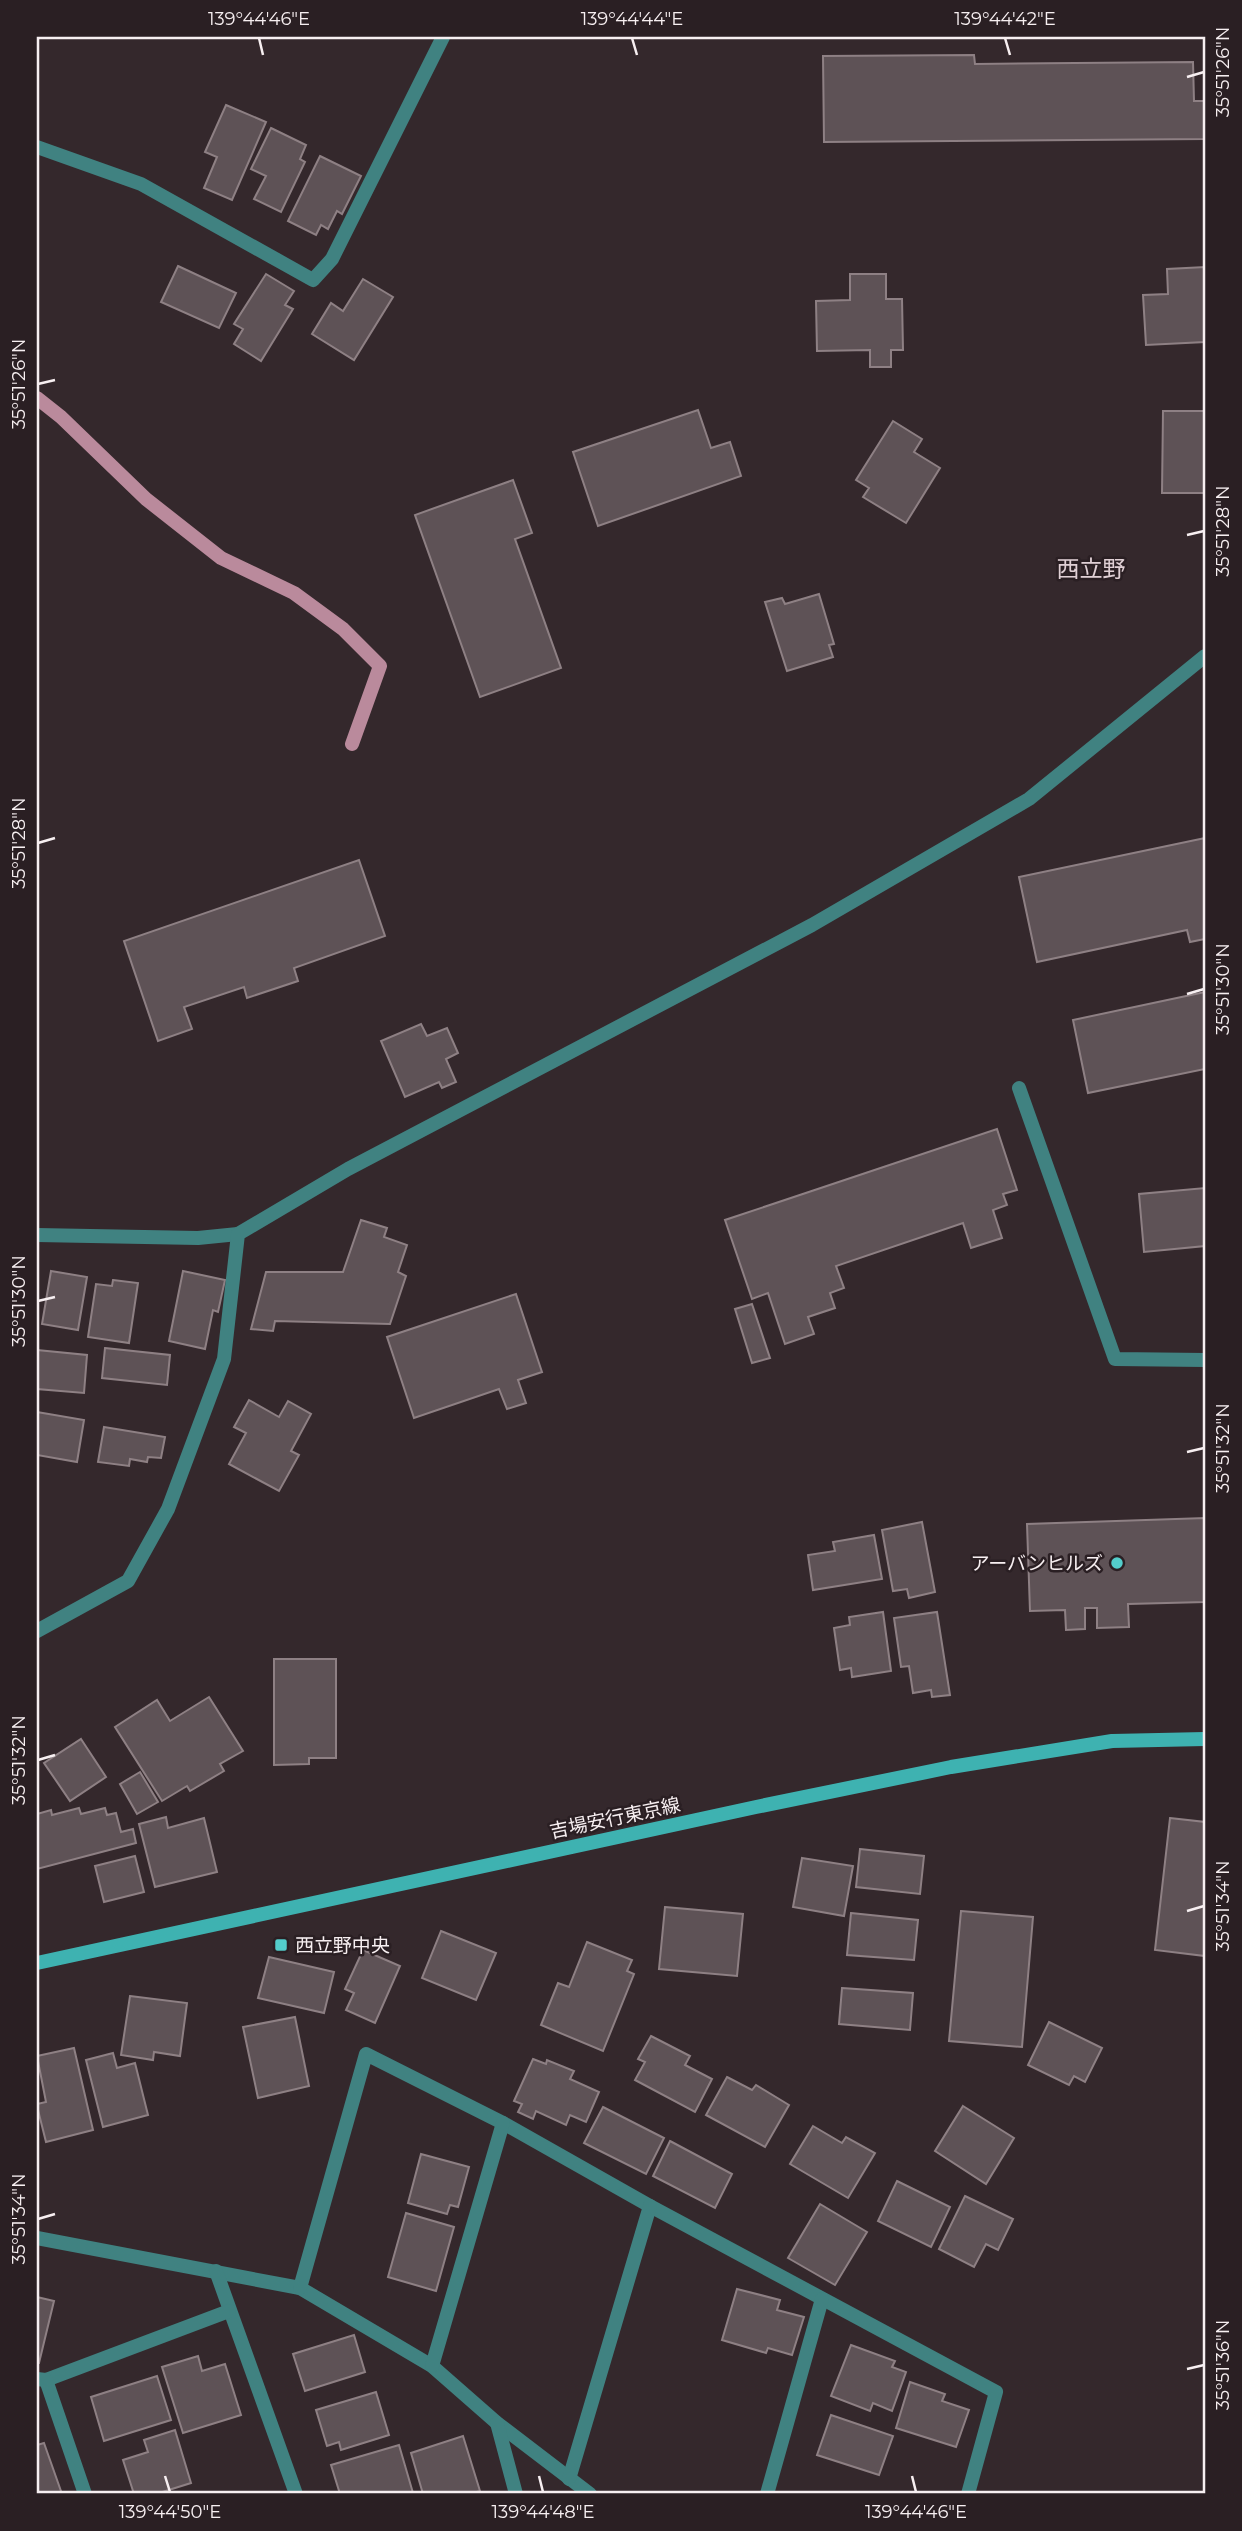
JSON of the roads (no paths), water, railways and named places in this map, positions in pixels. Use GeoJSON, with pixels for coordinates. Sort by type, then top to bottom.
{"type":"FeatureCollection","features":[{"type":"Feature","properties":{"kind":"main road","name":"吉場安行東京線"},"geometry":{"type":"LineString","coordinates":[[37,1963],[756,1807],[951,1768],[1112,1741],[1205,1739]]}},
{"type":"Feature","properties":{"kind":"street"},"geometry":{"type":"LineString","coordinates":[[37,147],[141,184],[313,280],[332,259],[443,37]]}},
{"type":"Feature","properties":{"kind":"street"},"geometry":{"type":"LineString","coordinates":[[37,1235],[198,1238],[239,1234],[348,1170],[811,925],[1029,799],[1205,656]]}},
{"type":"Feature","properties":{"kind":"street"},"geometry":{"type":"LineString","coordinates":[[1019,1088],[1115,1359],[1205,1360]]}},
{"type":"Feature","properties":{"kind":"street"},"geometry":{"type":"LineString","coordinates":[[37,1631],[128,1581],[168,1509],[225,1359],[239,1234]]}},
{"type":"Feature","properties":{"kind":"street"},"geometry":{"type":"LineString","coordinates":[[300,2288],[366,2054],[503,2123],[650,2206],[996,2392],[968,2494]]}},
{"type":"Feature","properties":{"kind":"street"},"geometry":{"type":"LineString","coordinates":[[432,2366],[503,2123]]}},
{"type":"Feature","properties":{"kind":"street"},"geometry":{"type":"LineString","coordinates":[[569,2479],[650,2206]]}},
{"type":"Feature","properties":{"kind":"street"},"geometry":{"type":"LineString","coordinates":[[37,2238],[300,2288],[432,2366],[497,2423],[590,2494]]}},
{"type":"Feature","properties":{"kind":"street"},"geometry":{"type":"LineString","coordinates":[[216,2272],[296,2494]]}},
{"type":"Feature","properties":{"kind":"street"},"geometry":{"type":"LineString","coordinates":[[767,2494],[822,2299]]}},
{"type":"Feature","properties":{"kind":"street"},"geometry":{"type":"LineString","coordinates":[[85,2494],[41,2379],[229,2311]]}},
{"type":"Feature","properties":{"kind":"street"},"geometry":{"type":"LineString","coordinates":[[497,2423],[516,2494]]}},
{"type":"Feature","properties":{"kind":"waterway"},"geometry":{"type":"LineString","coordinates":[[37,398],[61,417],[146,499],[221,558],[294,593],[343,629],[380,666],[352,744]]}},
{"type":"Feature","properties":{"kind":"place","name":"アーバンヒルズ"},"geometry":{"type":"Point","coordinates":[1117,1563]}},
{"type":"Feature","properties":{"kind":"place","name":"西立野中央"},"geometry":{"type":"Point","coordinates":[281,1945]}},
{"type":"Feature","properties":{"kind":"district","name":"西立野"},"geometry":{"type":"Point","coordinates":[1091,569]}}]}
